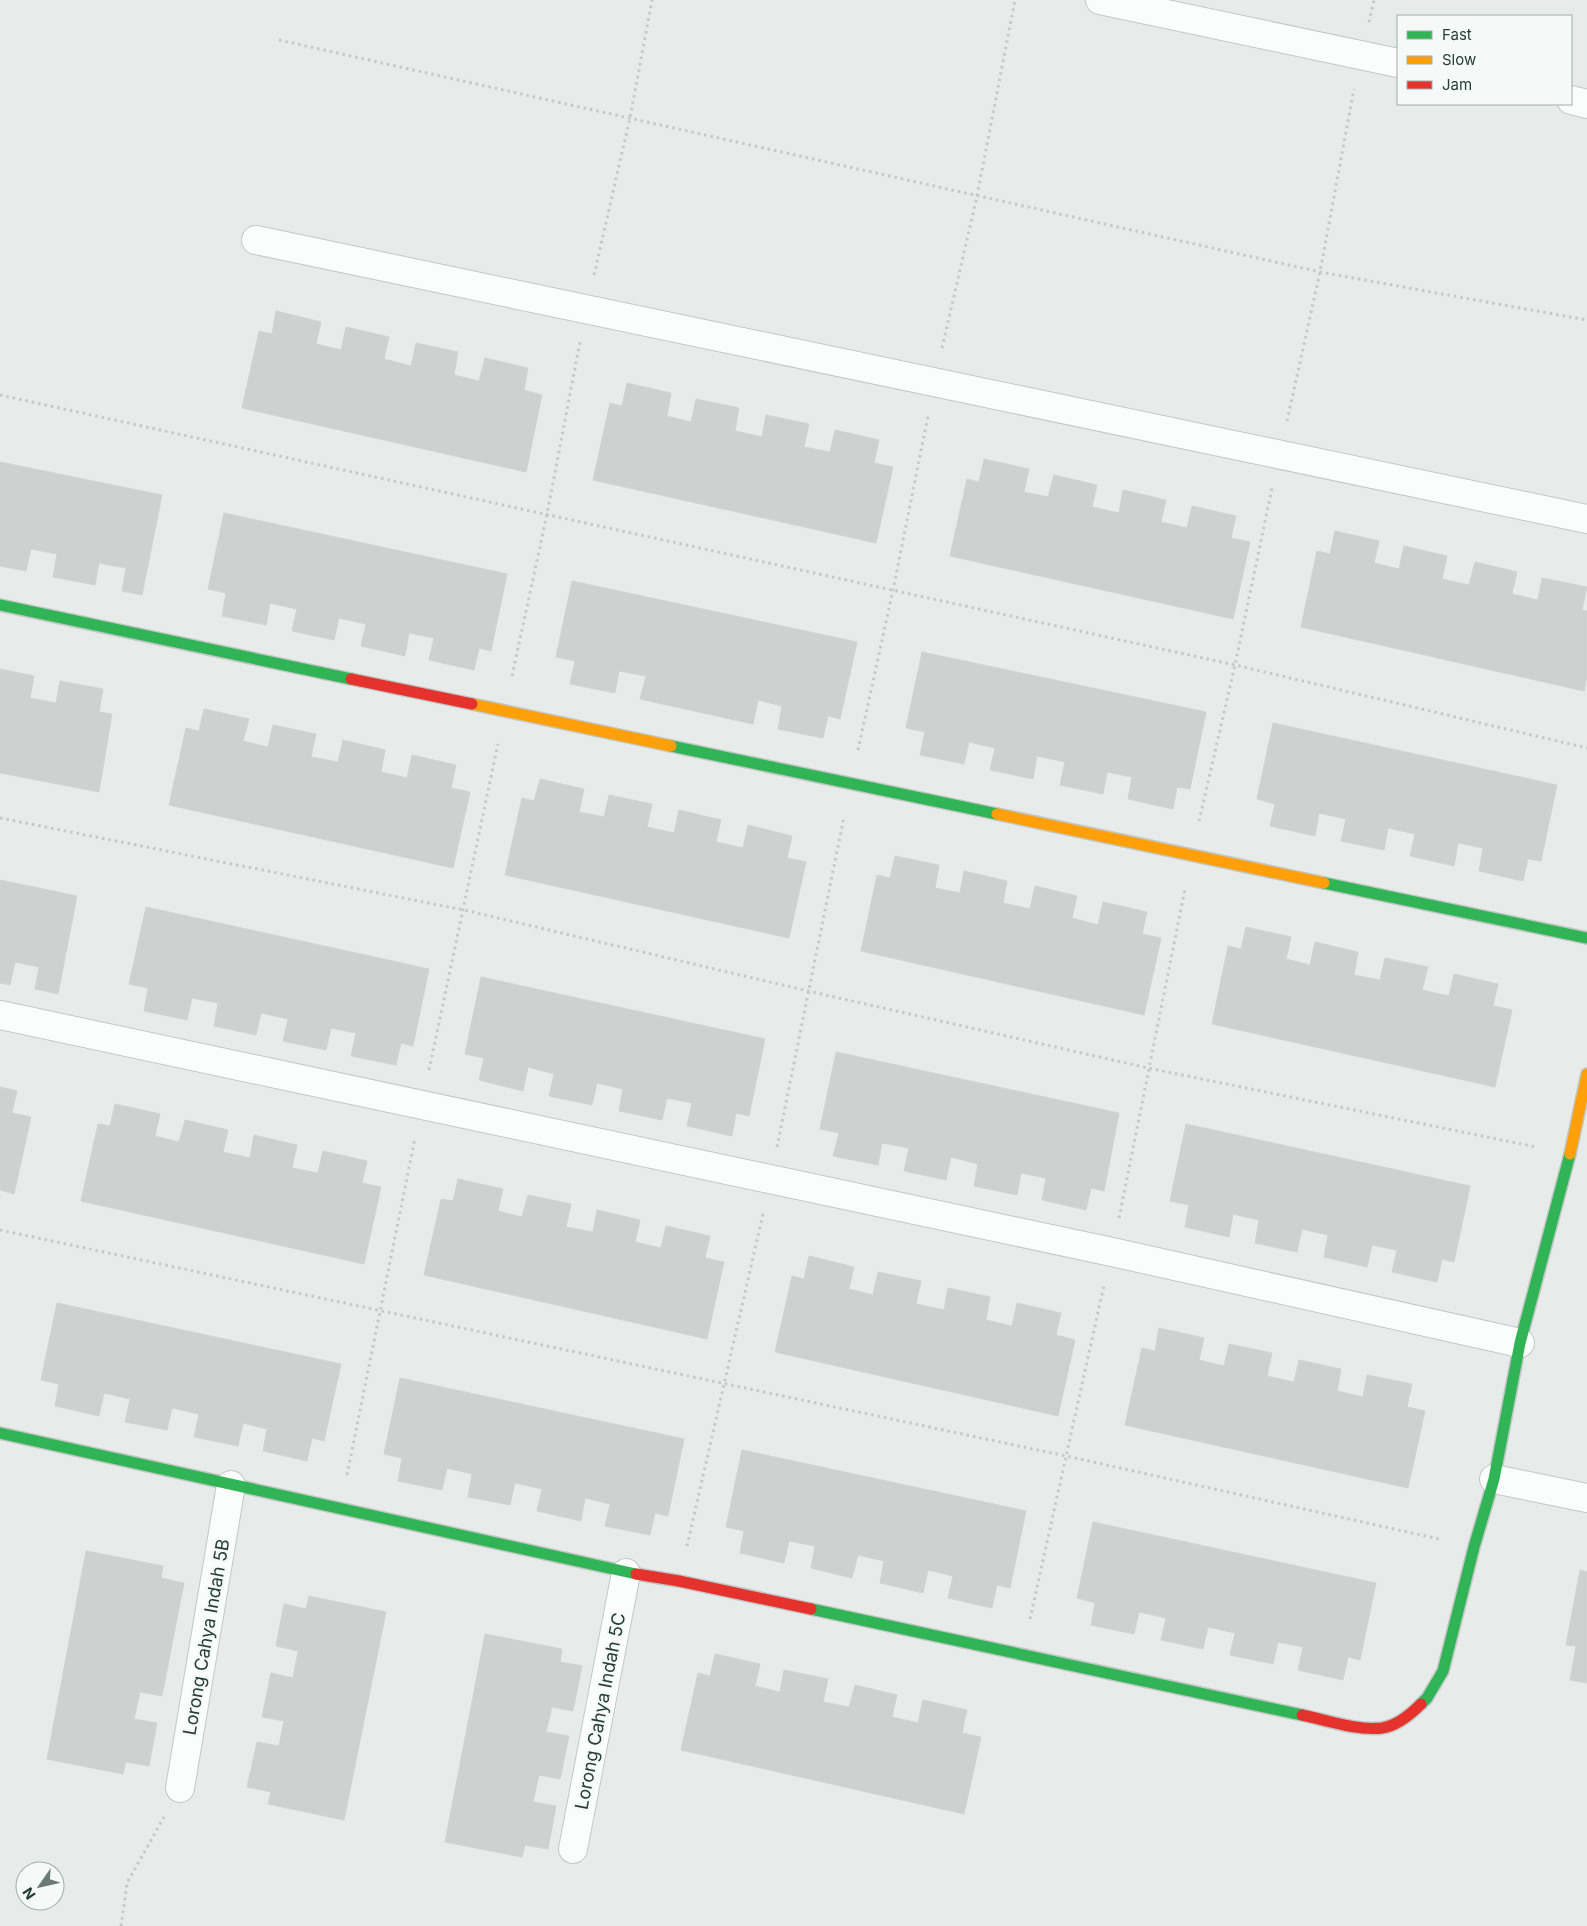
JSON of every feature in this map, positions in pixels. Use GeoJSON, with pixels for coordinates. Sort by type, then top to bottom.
{"type":"FeatureCollection","features":[{"type":"Feature","properties":{"kind":"street"},"geometry":{"type":"LineString","coordinates":[[1100,0],[1397,63]]}},
{"type":"Feature","properties":{"kind":"street"},"geometry":{"type":"LineString","coordinates":[[1572,100],[1587,104]]}},
{"type":"Feature","properties":{"kind":"street"},"geometry":{"type":"LineString","coordinates":[[256,240],[1587,519]]}},
{"type":"Feature","properties":{"kind":"street"},"geometry":{"type":"LineString","coordinates":[[0,604],[1587,938]]}},
{"type":"Feature","properties":{"kind":"street"},"geometry":{"type":"LineString","coordinates":[[0,1015],[1102,1250],[1520,1343]]}},
{"type":"Feature","properties":{"kind":"street"},"geometry":{"type":"LineString","coordinates":[[0,1434],[626,1573],[679,1581],[937,1635],[1352,1726],[1383,1728],[1409,1716],[1427,1698],[1443,1671],[1474,1547],[1494,1479],[1520,1343],[1570,1154],[1582,1120],[1587,1074]]}},
{"type":"Feature","properties":{"kind":"street"},"geometry":{"type":"LineString","coordinates":[[1494,1479],[1587,1498]]}},
{"type":"Feature","properties":{"kind":"street","name":"Lorong Cahya Indah 5B"},"geometry":{"type":"LineString","coordinates":[[180,1788],[231,1485]]}},
{"type":"Feature","properties":{"kind":"street","name":"Lorong Cahya Indah 5C"},"geometry":{"type":"LineString","coordinates":[[573,1848],[626,1573]]}},
{"type":"Feature","properties":{"kind":"path"},"geometry":{"type":"LineString","coordinates":[[340,1509],[422,1104],[547,514],[586,309],[630,118],[652,0]]}},
{"type":"Feature","properties":{"kind":"path"},"geometry":{"type":"LineString","coordinates":[[279,40],[1320,272],[1587,320]]}},
{"type":"Feature","properties":{"kind":"path"},"geometry":{"type":"LineString","coordinates":[[0,395],[1236,665],[1587,748]]}},
{"type":"Feature","properties":{"kind":"path"},"geometry":{"type":"LineString","coordinates":[[0,818],[464,910],[1148,1068],[1570,1154]]}},
{"type":"Feature","properties":{"kind":"path"},"geometry":{"type":"LineString","coordinates":[[0,1230],[1066,1456],[1474,1547]]}},
{"type":"Feature","properties":{"kind":"path"},"geometry":{"type":"LineString","coordinates":[[121,1926],[127,1883],[180,1788]]}},
{"type":"Feature","properties":{"kind":"building"},"geometry":{"type":"Polygon","coordinates":[[[276,311],[321,322],[316,344],[341,350],[346,327],[389,337],[384,359],[411,366],[416,343],[458,352],[454,375],[479,381],[485,358],[528,368],[524,390],[542,395],[526,472],[242,408],[259,331],[272,334],[276,311]]]}},
{"type":"Feature","properties":{"kind":"building"},"geometry":{"type":"Polygon","coordinates":[[[627,383],[671,393],[667,416],[691,422],[696,399],[739,408],[735,431],[762,437],[766,415],[809,424],[804,447],[830,452],[835,430],[879,440],[874,463],[893,467],[876,543],[593,480],[610,403],[622,406],[627,383]]]}},
{"type":"Feature","properties":{"kind":"building"},"geometry":{"type":"Polygon","coordinates":[[[984,459],[1029,469],[1024,492],[1048,497],[1054,475],[1097,485],[1092,507],[1119,513],[1123,490],[1166,500],[1161,522],[1187,528],[1192,506],[1236,516],[1231,538],[1250,542],[1233,619],[950,556],[967,479],[979,482],[984,459]]]}},
{"type":"Feature","properties":{"kind":"building"},"geometry":{"type":"Polygon","coordinates":[[[0,462],[162,495],[142,595],[122,591],[126,568],[99,563],[95,585],[53,577],[57,554],[31,549],[26,571],[0,566],[0,462]]]}},
{"type":"Feature","properties":{"kind":"building"},"geometry":{"type":"Polygon","coordinates":[[[224,513],[507,574],[491,651],[479,648],[474,670],[429,660],[434,638],[409,633],[405,656],[361,646],[366,624],[339,618],[334,640],[292,631],[297,609],[270,603],[266,625],[222,616],[226,593],[208,589],[224,513]]]}},
{"type":"Feature","properties":{"kind":"building"},"geometry":{"type":"Polygon","coordinates":[[[1335,531],[1379,541],[1374,563],[1399,569],[1404,546],[1447,556],[1442,579],[1469,585],[1475,562],[1517,572],[1512,594],[1538,600],[1542,578],[1587,587],[1582,610],[1587,611],[1587,676],[1584,691],[1301,627],[1317,551],[1330,554],[1335,531]]]}},
{"type":"Feature","properties":{"kind":"building"},"geometry":{"type":"Polygon","coordinates":[[[572,581],[857,642],[840,719],[828,716],[823,738],[778,729],[782,706],[758,700],[753,724],[640,699],[646,676],[619,671],[615,693],[570,684],[575,661],[556,657],[572,581]]]}},
{"type":"Feature","properties":{"kind":"building"},"geometry":{"type":"Polygon","coordinates":[[[922,652],[1206,712],[1190,789],[1177,787],[1173,809],[1128,799],[1132,777],[1107,772],[1103,794],[1060,785],[1065,762],[1037,756],[1033,779],[990,770],[995,748],[969,742],[964,764],[920,755],[925,732],[906,728],[922,652]]]}},
{"type":"Feature","properties":{"kind":"building"},"geometry":{"type":"Polygon","coordinates":[[[0,669],[34,676],[30,698],[56,703],[60,681],[103,689],[99,712],[112,714],[99,792],[0,773],[0,669]]]}},
{"type":"Feature","properties":{"kind":"building"},"geometry":{"type":"Polygon","coordinates":[[[204,709],[249,719],[243,741],[268,747],[273,725],[316,734],[311,757],[338,762],[343,740],[385,750],[381,772],[407,778],[412,755],[456,765],[451,788],[470,792],[453,868],[169,805],[186,728],[199,731],[204,709]]]}},
{"type":"Feature","properties":{"kind":"building"},"geometry":{"type":"Polygon","coordinates":[[[1273,723],[1557,785],[1541,861],[1528,859],[1523,881],[1479,871],[1483,848],[1458,843],[1454,866],[1410,856],[1415,834],[1388,828],[1384,850],[1341,841],[1346,819],[1319,813],[1315,836],[1270,826],[1275,804],[1257,799],[1273,723]]]}},
{"type":"Feature","properties":{"kind":"building"},"geometry":{"type":"Polygon","coordinates":[[[540,779],[584,789],[579,812],[604,817],[609,795],[652,804],[647,827],[674,833],[679,810],[721,820],[716,842],[743,848],[748,825],[792,836],[787,858],[806,862],[789,938],[505,875],[522,798],[534,801],[540,779]]]}},
{"type":"Feature","properties":{"kind":"building"},"geometry":{"type":"Polygon","coordinates":[[[895,856],[939,865],[935,888],[960,893],[964,871],[1007,881],[1003,903],[1030,909],[1035,886],[1077,896],[1072,918],[1098,925],[1103,902],[1147,912],[1142,934],[1161,938],[1144,1015],[861,951],[877,875],[890,878],[895,856]]]}},
{"type":"Feature","properties":{"kind":"building"},"geometry":{"type":"Polygon","coordinates":[[[0,880],[77,896],[58,994],[35,989],[39,967],[15,962],[10,985],[0,983],[0,880]]]}},
{"type":"Feature","properties":{"kind":"building"},"geometry":{"type":"Polygon","coordinates":[[[146,907],[429,969],[413,1046],[401,1043],[396,1065],[351,1056],[356,1033],[331,1028],[326,1050],[283,1041],[288,1019],[261,1013],[256,1035],[214,1026],[218,1003],[192,998],[187,1020],[144,1011],[148,988],[129,984],[146,907]]]}},
{"type":"Feature","properties":{"kind":"building"},"geometry":{"type":"Polygon","coordinates":[[[1246,927],[1291,937],[1286,959],[1310,965],[1315,942],[1358,952],[1354,975],[1380,980],[1385,958],[1428,967],[1422,990],[1449,996],[1454,974],[1498,984],[1493,1006],[1512,1010],[1495,1087],[1212,1024],[1228,946],[1241,949],[1246,927]]]}},
{"type":"Feature","properties":{"kind":"building"},"geometry":{"type":"Polygon","coordinates":[[[481,977],[765,1039],[749,1116],[736,1113],[732,1136],[687,1126],[692,1103],[667,1098],[662,1120],[619,1111],[623,1089],[597,1083],[592,1105],[549,1096],[554,1074],[528,1067],[523,1091],[479,1080],[484,1058],[465,1054],[481,977]]]}},
{"type":"Feature","properties":{"kind":"building"},"geometry":{"type":"Polygon","coordinates":[[[836,1052],[1119,1113],[1104,1191],[1091,1188],[1086,1210],[1042,1200],[1046,1178],[1021,1173],[1017,1195],[974,1186],[978,1164],[951,1157],[946,1180],[904,1171],[909,1148],[882,1143],[878,1165],[833,1156],[839,1133],[820,1129],[836,1052]]]}},
{"type":"Feature","properties":{"kind":"building"},"geometry":{"type":"Polygon","coordinates":[[[0,1087],[17,1091],[12,1113],[31,1117],[14,1194],[0,1190],[0,1087]]]}},
{"type":"Feature","properties":{"kind":"building"},"geometry":{"type":"Polygon","coordinates":[[[115,1104],[160,1114],[155,1136],[179,1142],[185,1120],[228,1130],[223,1152],[250,1158],[254,1135],[297,1145],[292,1168],[318,1173],[323,1151],[367,1161],[362,1183],[381,1187],[364,1264],[81,1201],[98,1124],[110,1126],[115,1104]]]}},
{"type":"Feature","properties":{"kind":"building"},"geometry":{"type":"Polygon","coordinates":[[[1186,1124],[1470,1186],[1454,1262],[1442,1259],[1437,1282],[1392,1272],[1397,1250],[1372,1245],[1367,1267],[1324,1257],[1328,1235],[1302,1229],[1297,1252],[1255,1243],[1259,1220],[1233,1214],[1229,1237],[1185,1227],[1189,1205],[1170,1201],[1186,1124]]]}},
{"type":"Feature","properties":{"kind":"building"},"geometry":{"type":"Polygon","coordinates":[[[458,1179],[503,1189],[498,1211],[522,1217],[528,1195],[571,1204],[566,1227],[593,1232],[597,1210],[640,1220],[635,1242],[661,1248],[666,1226],[710,1236],[705,1258],[724,1262],[707,1339],[424,1275],[441,1199],[453,1201],[458,1179]]]}},
{"type":"Feature","properties":{"kind":"building"},"geometry":{"type":"Polygon","coordinates":[[[809,1256],[854,1267],[849,1289],[873,1295],[878,1272],[921,1281],[916,1304],[944,1310],[948,1288],[990,1297],[986,1320],[1012,1326],[1017,1303],[1061,1313],[1056,1335],[1075,1340],[1058,1416],[775,1352],[792,1276],[804,1279],[809,1256]]]}},
{"type":"Feature","properties":{"kind":"building"},"geometry":{"type":"Polygon","coordinates":[[[57,1303],[341,1364],[324,1441],[312,1438],[307,1461],[263,1451],[267,1429],[243,1423],[238,1446],[194,1437],[199,1414],[172,1408],[167,1430],[125,1422],[130,1399],[104,1393],[99,1416],[55,1406],[59,1384],[41,1380],[57,1303]]]}},
{"type":"Feature","properties":{"kind":"building"},"geometry":{"type":"Polygon","coordinates":[[[1159,1328],[1204,1338],[1199,1360],[1224,1366],[1229,1344],[1272,1353],[1267,1376],[1294,1382],[1299,1360],[1341,1369],[1337,1391],[1363,1397],[1367,1375],[1412,1384],[1407,1407],[1425,1411],[1408,1488],[1125,1425],[1142,1348],[1155,1351],[1159,1328]]]}},
{"type":"Feature","properties":{"kind":"building"},"geometry":{"type":"Polygon","coordinates":[[[400,1378],[684,1439],[668,1516],[655,1513],[650,1535],[605,1526],[610,1504],[585,1498],[581,1521],[537,1511],[542,1489],[515,1483],[510,1505],[468,1497],[472,1474],[447,1468],[442,1490],[398,1481],[402,1458],[384,1454],[400,1378]]]}},
{"type":"Feature","properties":{"kind":"building"},"geometry":{"type":"Polygon","coordinates":[[[742,1450],[1026,1511],[1010,1588],[997,1585],[992,1608],[948,1598],[953,1576],[928,1570],[923,1593],[880,1583],[884,1561],[858,1555],[852,1578],[811,1568],[815,1546],[789,1541],[784,1563],[740,1553],[744,1531],[726,1527],[742,1450]]]}},
{"type":"Feature","properties":{"kind":"building"},"geometry":{"type":"Polygon","coordinates":[[[1093,1522],[1376,1583],[1360,1660],[1348,1657],[1343,1680],[1298,1670],[1303,1647],[1278,1642],[1273,1664],[1230,1655],[1235,1633],[1208,1627],[1203,1649],[1161,1640],[1166,1618],[1139,1612],[1134,1634],[1091,1625],[1095,1603],[1077,1598],[1093,1522]]]}},
{"type":"Feature","properties":{"kind":"building"},"geometry":{"type":"Polygon","coordinates":[[[86,1551],[163,1566],[161,1578],[184,1583],[162,1696],[140,1692],[134,1719],[157,1723],[149,1766],[126,1762],[123,1774],[47,1759],[86,1551]]]}},
{"type":"Feature","properties":{"kind":"building"},"geometry":{"type":"Polygon","coordinates":[[[1580,1570],[1587,1572],[1587,1683],[1570,1680],[1576,1646],[1566,1645],[1580,1570]]]}},
{"type":"Feature","properties":{"kind":"building"},"geometry":{"type":"Polygon","coordinates":[[[309,1596],[386,1612],[344,1820],[268,1804],[271,1792],[247,1787],[257,1742],[279,1746],[284,1721],[262,1717],[271,1673],[293,1678],[298,1651],[276,1646],[284,1604],[306,1609],[309,1596]]]}},
{"type":"Feature","properties":{"kind":"building"},"geometry":{"type":"Polygon","coordinates":[[[485,1634],[562,1649],[560,1662],[582,1666],[573,1711],[552,1707],[546,1732],[569,1736],[560,1779],[539,1775],[533,1802],[556,1806],[548,1849],[525,1845],[522,1857],[445,1842],[485,1634]]]}},
{"type":"Feature","properties":{"kind":"building"},"geometry":{"type":"Polygon","coordinates":[[[715,1654],[760,1664],[755,1686],[780,1692],[784,1670],[828,1679],[823,1702],[849,1707],[855,1685],[897,1695],[892,1717],[918,1723],[923,1700],[967,1710],[962,1733],[981,1737],[964,1814],[681,1750],[698,1673],[710,1676],[715,1654]]]}},
{"type":"Feature","properties":{"kind":"traffic: fast"},"geometry":{"type":"LineString","coordinates":[[0,605],[351,679]]}},
{"type":"Feature","properties":{"kind":"traffic: fast"},"geometry":{"type":"LineString","coordinates":[[671,746],[997,814]]}},
{"type":"Feature","properties":{"kind":"traffic: fast"},"geometry":{"type":"LineString","coordinates":[[1324,883],[1587,938]]}},
{"type":"Feature","properties":{"kind":"traffic: fast"},"geometry":{"type":"LineString","coordinates":[[1421,1704],[1427,1698],[1443,1671],[1474,1547],[1494,1479],[1520,1343],[1570,1154]]}},
{"type":"Feature","properties":{"kind":"traffic: fast"},"geometry":{"type":"LineString","coordinates":[[0,1433],[636,1574]]}},
{"type":"Feature","properties":{"kind":"traffic: fast"},"geometry":{"type":"LineString","coordinates":[[811,1609],[1302,1715]]}},
{"type":"Feature","properties":{"kind":"traffic: slow"},"geometry":{"type":"LineString","coordinates":[[472,704],[671,746]]}},
{"type":"Feature","properties":{"kind":"traffic: slow"},"geometry":{"type":"LineString","coordinates":[[997,814],[1324,883]]}},
{"type":"Feature","properties":{"kind":"traffic: slow"},"geometry":{"type":"LineString","coordinates":[[1570,1154],[1587,1074]]}},
{"type":"Feature","properties":{"kind":"traffic: jam"},"geometry":{"type":"LineString","coordinates":[[351,679],[472,704]]}},
{"type":"Feature","properties":{"kind":"traffic: jam"},"geometry":{"type":"LineString","coordinates":[[636,1574],[679,1581],[811,1609]]}},
{"type":"Feature","properties":{"kind":"traffic: jam"},"geometry":{"type":"LineString","coordinates":[[1302,1715],[1352,1727],[1372,1729],[1393,1725],[1413,1712],[1421,1704]]}}]}
